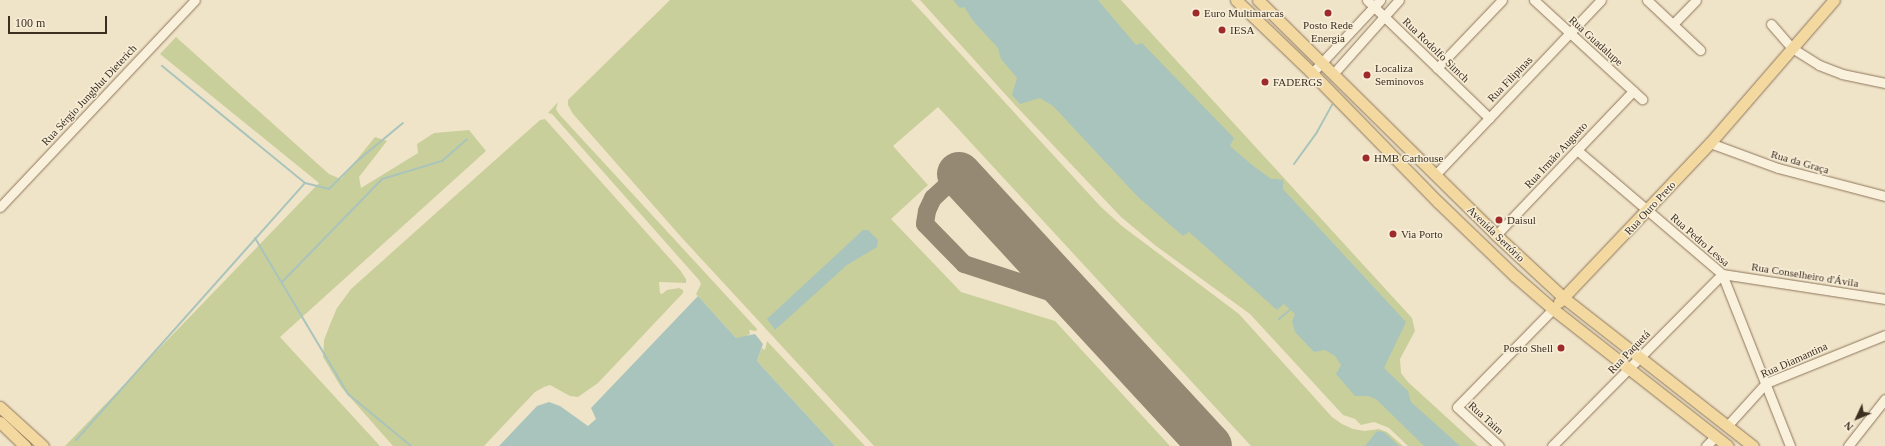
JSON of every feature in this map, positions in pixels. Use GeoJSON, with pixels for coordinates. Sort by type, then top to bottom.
{"type":"FeatureCollection","features":[{"type":"Feature","properties":{"kind":"main road","name":"Avenida Sertório"},"geometry":{"type":"LineString","coordinates":[[1236,0],[1312,73],[1438,202],[1515,276],[1553,309],[1728,446]]}},
{"type":"Feature","properties":{"kind":"main road","name":"Avenida Sertório"},"geometry":{"type":"LineString","coordinates":[[1258,0],[1496,236],[1564,298],[1753,446]]}},
{"type":"Feature","properties":{"kind":"main road","name":"Rua Ouro Preto"},"geometry":{"type":"LineString","coordinates":[[1553,309],[1710,143],[1834,0]]}},
{"type":"Feature","properties":{"kind":"main road"},"geometry":{"type":"LineString","coordinates":[[0,407],[43,446]]}},
{"type":"Feature","properties":{"kind":"main road"},"geometry":{"type":"LineString","coordinates":[[0,422],[25,446]]}},
{"type":"Feature","properties":{"kind":"street","name":"Rua Sérgio Jungblut Dieterich"},"geometry":{"type":"LineString","coordinates":[[0,207],[195,0]]}},
{"type":"Feature","properties":{"kind":"street","name":"Rua Rodolfo Simch"},"geometry":{"type":"LineString","coordinates":[[1366,0],[1377,3],[1384,16],[1489,118]]}},
{"type":"Feature","properties":{"kind":"street"},"geometry":{"type":"LineString","coordinates":[[1332,74],[1399,0]]}},
{"type":"Feature","properties":{"kind":"street"},"geometry":{"type":"LineString","coordinates":[[1437,68],[1502,0]]}},
{"type":"Feature","properties":{"kind":"street","name":"Rua Guadalupe"},"geometry":{"type":"LineString","coordinates":[[1534,0],[1642,99]]}},
{"type":"Feature","properties":{"kind":"street","name":"Rua Filipinas"},"geometry":{"type":"LineString","coordinates":[[1435,175],[1601,0]]}},
{"type":"Feature","properties":{"kind":"street"},"geometry":{"type":"LineString","coordinates":[[1647,0],[1700,50]]}},
{"type":"Feature","properties":{"kind":"street"},"geometry":{"type":"LineString","coordinates":[[1673,24],[1696,0]]}},
{"type":"Feature","properties":{"kind":"street"},"geometry":{"type":"LineString","coordinates":[[1312,73],[1377,3]]}},
{"type":"Feature","properties":{"kind":"street"},"geometry":{"type":"LineString","coordinates":[[1771,24],[1792,48],[1819,65],[1831,70],[1885,84]]}},
{"type":"Feature","properties":{"kind":"street","name":"Rua Irmão Augusto"},"geometry":{"type":"LineString","coordinates":[[1496,236],[1633,91]]}},
{"type":"Feature","properties":{"kind":"street","name":"Rua da Graça"},"geometry":{"type":"LineString","coordinates":[[1710,143],[1778,168],[1885,196]]}},
{"type":"Feature","properties":{"kind":"street","name":"Rua Pedro Lessa"},"geometry":{"type":"LineString","coordinates":[[1577,150],[1722,274],[1790,446]]}},
{"type":"Feature","properties":{"kind":"street","name":"Rua Conselheiro d'Ávila"},"geometry":{"type":"LineString","coordinates":[[1722,274],[1885,299]]}},
{"type":"Feature","properties":{"kind":"street","name":"Rua Paquetá"},"geometry":{"type":"LineString","coordinates":[[1552,446],[1722,274]]}},
{"type":"Feature","properties":{"kind":"street","name":"Rua Ouro Preto"},"geometry":{"type":"LineString","coordinates":[[1457,407],[1553,309]]}},
{"type":"Feature","properties":{"kind":"street","name":"Rua Diamantina"},"geometry":{"type":"LineString","coordinates":[[1727,426],[1766,383],[1885,335]]}},
{"type":"Feature","properties":{"kind":"street"},"geometry":{"type":"LineString","coordinates":[[1848,446],[1885,398]]}},
{"type":"Feature","properties":{"kind":"street","name":"Rua Taim"},"geometry":{"type":"LineString","coordinates":[[1457,407],[1499,446]]}},
{"type":"Feature","properties":{"kind":"street"},"geometry":{"type":"LineString","coordinates":[[1706,446],[1716,436]]}},
{"type":"Feature","properties":{"kind":"green space"},"geometry":{"type":"Polygon","coordinates":[[[670,0],[911,0],[1101,207],[1122,226],[1239,314],[1332,417],[1353,429],[1365,431],[1379,429],[1387,432],[1403,446],[1251,446],[938,107],[893,146],[928,185],[891,219],[961,292],[1055,321],[1170,446],[874,446],[682,238],[573,114],[568,105],[568,100],[670,0]]]}},
{"type":"Feature","properties":{"kind":"green space"},"geometry":{"type":"Polygon","coordinates":[[[920,0],[1121,0],[1412,318],[1415,331],[1400,359],[1401,373],[1408,382],[1478,446],[1408,446],[1389,428],[1374,422],[1361,425],[1355,419],[1343,415],[1250,314],[1156,246],[1121,217],[1015,105],[920,0]]]}},
{"type":"Feature","properties":{"kind":"green space"},"geometry":{"type":"Polygon","coordinates":[[[176,37],[329,174],[341,179],[375,137],[387,141],[359,177],[361,188],[418,153],[417,144],[434,133],[469,130],[486,151],[280,337],[380,446],[65,446],[319,183],[160,54],[176,37]]]}},
{"type":"Feature","properties":{"kind":"green space"},"geometry":{"type":"Polygon","coordinates":[[[558,102],[556,109],[559,114],[757,329],[756,331],[749,330],[750,334],[743,338],[736,338],[696,294],[701,284],[699,280],[552,114],[548,113],[558,102]]]}},
{"type":"Feature","properties":{"kind":"green space"},"geometry":{"type":"Polygon","coordinates":[[[545,119],[680,270],[686,279],[686,283],[659,282],[660,293],[662,294],[667,290],[679,288],[683,290],[683,293],[598,383],[578,397],[570,396],[550,385],[544,387],[535,392],[484,446],[393,446],[341,387],[323,357],[324,340],[337,308],[351,289],[540,120],[545,119]]]}},
{"type":"Feature","properties":{"kind":"green space"},"geometry":{"type":"Polygon","coordinates":[[[767,341],[865,446],[835,446],[757,361],[762,348],[765,350],[767,341]]]}},
{"type":"Feature","properties":{"kind":"water"},"geometry":{"type":"Polygon","coordinates":[[[953,0],[1098,0],[1136,45],[1142,43],[1234,138],[1230,146],[1271,179],[1278,179],[1284,182],[1281,187],[1406,322],[1384,368],[1408,391],[1411,402],[1460,446],[1424,446],[1376,399],[1368,396],[1355,396],[1336,374],[1341,365],[1335,356],[1325,350],[1314,352],[1295,332],[1292,321],[1295,314],[1284,304],[1277,310],[1189,232],[1183,236],[1138,197],[1053,106],[1040,98],[1020,104],[1012,95],[1017,78],[1001,59],[998,48],[974,22],[964,7],[960,8],[953,0]]]}},
{"type":"Feature","properties":{"kind":"water"},"geometry":{"type":"Polygon","coordinates":[[[863,230],[868,230],[878,240],[877,247],[847,265],[775,330],[767,319],[863,230]]]}},
{"type":"Feature","properties":{"kind":"water"},"geometry":{"type":"Polygon","coordinates":[[[698,296],[736,338],[755,334],[763,344],[757,361],[835,446],[499,446],[537,406],[549,402],[560,406],[588,426],[596,419],[591,408],[698,296]]]}},
{"type":"Feature","properties":{"kind":"water"},"geometry":{"type":"Polygon","coordinates":[[[1377,431],[1384,432],[1399,446],[1365,446],[1377,431]]]}},
{"type":"Feature","properties":{"kind":"waterway"},"geometry":{"type":"LineString","coordinates":[[76,440],[305,183],[162,66]]}},
{"type":"Feature","properties":{"kind":"waterway"},"geometry":{"type":"LineString","coordinates":[[1294,164],[1317,132],[1332,105]]}},
{"type":"Feature","properties":{"kind":"waterway"},"geometry":{"type":"LineString","coordinates":[[305,183],[329,189],[356,162],[403,123]]}},
{"type":"Feature","properties":{"kind":"waterway"},"geometry":{"type":"LineString","coordinates":[[282,282],[382,179],[442,161],[467,139]]}},
{"type":"Feature","properties":{"kind":"waterway"},"geometry":{"type":"LineString","coordinates":[[1282,180],[1282,190]]}},
{"type":"Feature","properties":{"kind":"waterway"},"geometry":{"type":"LineString","coordinates":[[255,238],[348,394],[411,446]]}},
{"type":"Feature","properties":{"kind":"waterway"},"geometry":{"type":"LineString","coordinates":[[1279,319],[1292,308]]}},
{"type":"Feature","properties":{"kind":"taxiway"},"geometry":{"type":"LineString","coordinates":[[959,174],[933,198],[927,211],[925,224],[964,264],[1065,297],[1078,306],[1126,356]]}},
{"type":"Feature","properties":{"kind":"runway"},"geometry":{"type":"LineString","coordinates":[[959,174],[1210,446]]}},
{"type":"Feature","properties":{"kind":"place","name":"Euro Multimarcas"},"geometry":{"type":"Point","coordinates":[1196,13]}},
{"type":"Feature","properties":{"kind":"place","name":"Posto Rede Energia"},"geometry":{"type":"Point","coordinates":[1328,13]}},
{"type":"Feature","properties":{"kind":"place","name":"IESA"},"geometry":{"type":"Point","coordinates":[1222,30]}},
{"type":"Feature","properties":{"kind":"place","name":"Localiza Seminovos"},"geometry":{"type":"Point","coordinates":[1367,75]}},
{"type":"Feature","properties":{"kind":"place","name":"FADERGS"},"geometry":{"type":"Point","coordinates":[1265,82]}},
{"type":"Feature","properties":{"kind":"place","name":"HMB Carhouse"},"geometry":{"type":"Point","coordinates":[1366,158]}},
{"type":"Feature","properties":{"kind":"place","name":"Daisul"},"geometry":{"type":"Point","coordinates":[1499,220]}},
{"type":"Feature","properties":{"kind":"place","name":"Via Porto"},"geometry":{"type":"Point","coordinates":[1393,234]}},
{"type":"Feature","properties":{"kind":"place","name":"Posto Shell"},"geometry":{"type":"Point","coordinates":[1561,348]}}]}
